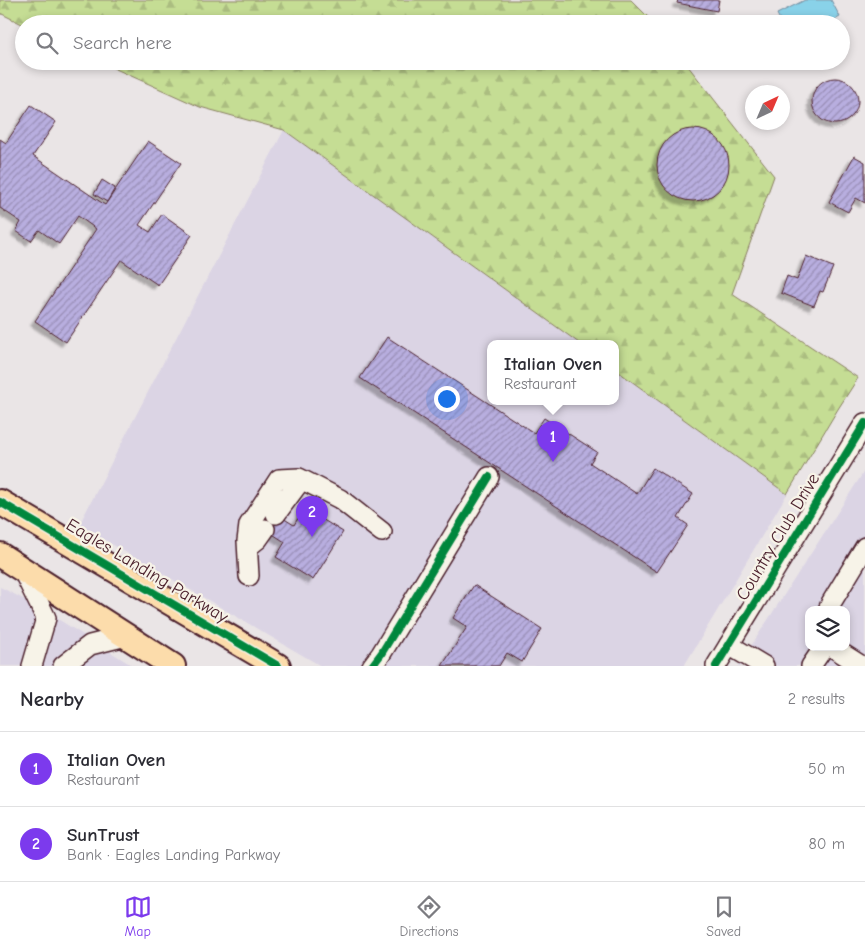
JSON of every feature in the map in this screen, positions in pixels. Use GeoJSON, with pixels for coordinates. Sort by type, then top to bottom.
{"type":"FeatureCollection","features":[{"type":"Feature","properties":{"kind":"main road","name":"Eagles Landing Parkway"},"geometry":{"type":"LineString","coordinates":[[0,502],[278,666]]}},
{"type":"Feature","properties":{"kind":"main road"},"geometry":{"type":"LineString","coordinates":[[0,555],[173,666]]}},
{"type":"Feature","properties":{"kind":"main road"},"geometry":{"type":"LineString","coordinates":[[132,640],[190,666]]}},
{"type":"Feature","properties":{"kind":"street","name":"Country Club Drive"},"geometry":{"type":"LineString","coordinates":[[716,666],[865,423]]}},
{"type":"Feature","properties":{"kind":"street"},"geometry":{"type":"LineString","coordinates":[[372,666],[489,477]]}},
{"type":"Feature","properties":{"kind":"street"},"geometry":{"type":"LineString","coordinates":[[249,576],[247,541],[249,525],[279,479],[299,478],[340,499],[382,532]]}},
{"type":"Feature","properties":{"kind":"street"},"geometry":{"type":"LineString","coordinates":[[276,514],[301,480]]}},
{"type":"Feature","properties":{"kind":"street"},"geometry":{"type":"LineString","coordinates":[[248,547],[258,539],[265,529]]}},
{"type":"Feature","properties":{"kind":"street"},"geometry":{"type":"LineString","coordinates":[[830,606],[865,547]]}},
{"type":"Feature","properties":{"kind":"street"},"geometry":{"type":"LineString","coordinates":[[22,570],[46,618],[32,666]]}},
{"type":"Feature","properties":{"kind":"street"},"geometry":{"type":"LineString","coordinates":[[844,582],[865,577]]}},
{"type":"Feature","properties":{"kind":"street"},"geometry":{"type":"LineString","coordinates":[[63,666],[90,645],[132,640]]}},
{"type":"Feature","properties":{"kind":"street"},"geometry":{"type":"LineString","coordinates":[[729,645],[764,666]]}},
{"type":"Feature","properties":{"kind":"street"},"geometry":{"type":"LineString","coordinates":[[811,666],[821,651]]}},
{"type":"Feature","properties":{"kind":"street"},"geometry":{"type":"LineString","coordinates":[[838,651],[862,666]]}},
{"type":"Feature","properties":{"kind":"shaded area"},"geometry":{"type":"Polygon","coordinates":[[[284,130],[575,340],[487,340],[487,405],[619,405],[619,372],[787,494],[684,666],[321,666],[79,525],[284,130]]]}},
{"type":"Feature","properties":{"kind":"shaded area"},"geometry":{"type":"Polygon","coordinates":[[[865,470],[865,666],[738,666],[865,470]]]}},
{"type":"Feature","properties":{"kind":"shaded area"},"geometry":{"type":"Polygon","coordinates":[[[0,587],[37,606],[133,666],[0,666],[0,587]]]}},
{"type":"Feature","properties":{"kind":"green space"},"geometry":{"type":"Polygon","coordinates":[[[0,0],[631,0],[646,15],[15,15],[15,20],[0,13],[0,0]]]}},
{"type":"Feature","properties":{"kind":"green space"},"geometry":{"type":"Polygon","coordinates":[[[118,70],[691,70],[774,176],[732,294],[858,378],[787,494],[619,372],[619,340],[575,340],[284,130],[200,107],[118,70]]]}},
{"type":"Feature","properties":{"kind":"water"},"geometry":{"type":"Polygon","coordinates":[[[805,0],[831,0],[839,15],[778,15],[805,0]]]}},
{"type":"Feature","properties":{"kind":"building"},"geometry":{"type":"Polygon","coordinates":[[[678,0],[719,0],[717,11],[677,3],[678,0]]]}},
{"type":"Feature","properties":{"kind":"building"},"geometry":{"type":"Polygon","coordinates":[[[840,78],[852,84],[857,92],[857,110],[852,118],[844,123],[830,124],[818,118],[813,110],[812,96],[818,84],[826,79],[840,78]]]}},
{"type":"Feature","properties":{"kind":"building"},"geometry":{"type":"Polygon","coordinates":[[[31,105],[56,122],[33,156],[105,205],[148,141],[181,163],[139,225],[150,232],[162,214],[192,235],[158,285],[121,260],[66,342],[35,321],[96,229],[78,216],[59,244],[39,230],[31,241],[16,231],[21,222],[0,208],[0,139],[6,143],[31,105]]]}},
{"type":"Feature","properties":{"kind":"building"},"geometry":{"type":"Polygon","coordinates":[[[700,129],[719,139],[727,151],[729,165],[727,179],[719,191],[707,199],[686,201],[667,191],[659,179],[657,158],[667,139],[679,131],[700,129]]]}},
{"type":"Feature","properties":{"kind":"building"},"geometry":{"type":"Polygon","coordinates":[[[854,156],[865,162],[865,203],[856,198],[848,212],[829,202],[854,156]]]}},
{"type":"Feature","properties":{"kind":"building"},"geometry":{"type":"Polygon","coordinates":[[[102,180],[115,188],[107,202],[94,194],[102,180]]]}},
{"type":"Feature","properties":{"kind":"building"},"geometry":{"type":"Polygon","coordinates":[[[806,256],[833,267],[823,292],[820,291],[814,306],[781,293],[787,276],[797,280],[806,256]]]}},
{"type":"Feature","properties":{"kind":"building"},"geometry":{"type":"Polygon","coordinates":[[[387,337],[487,402],[487,405],[491,405],[534,433],[544,418],[597,452],[590,463],[637,494],[653,468],[693,494],[678,518],[688,525],[657,572],[360,378],[387,337]]]}},
{"type":"Feature","properties":{"kind":"building"},"geometry":{"type":"Polygon","coordinates":[[[267,508],[294,525],[304,508],[343,532],[313,580],[276,557],[285,542],[257,524],[267,508]]]}},
{"type":"Feature","properties":{"kind":"building"},"geometry":{"type":"Polygon","coordinates":[[[474,585],[542,629],[522,662],[507,653],[499,666],[442,666],[467,627],[453,618],[474,585]]]}},
{"type":"Feature","properties":{"kind":"cycle path"},"geometry":{"type":"LineString","coordinates":[[716,666],[865,423]]}},
{"type":"Feature","properties":{"kind":"cycle path"},"geometry":{"type":"LineString","coordinates":[[372,666],[489,477]]}},
{"type":"Feature","properties":{"kind":"cycle path"},"geometry":{"type":"LineString","coordinates":[[0,502],[278,666]]}},
{"type":"Feature","properties":{"kind":"place","name":"Italian Oven"},"geometry":{"type":"Point","coordinates":[553,462]}},
{"type":"Feature","properties":{"kind":"place","name":"SunTrust"},"geometry":{"type":"Point","coordinates":[312,537]}}]}
